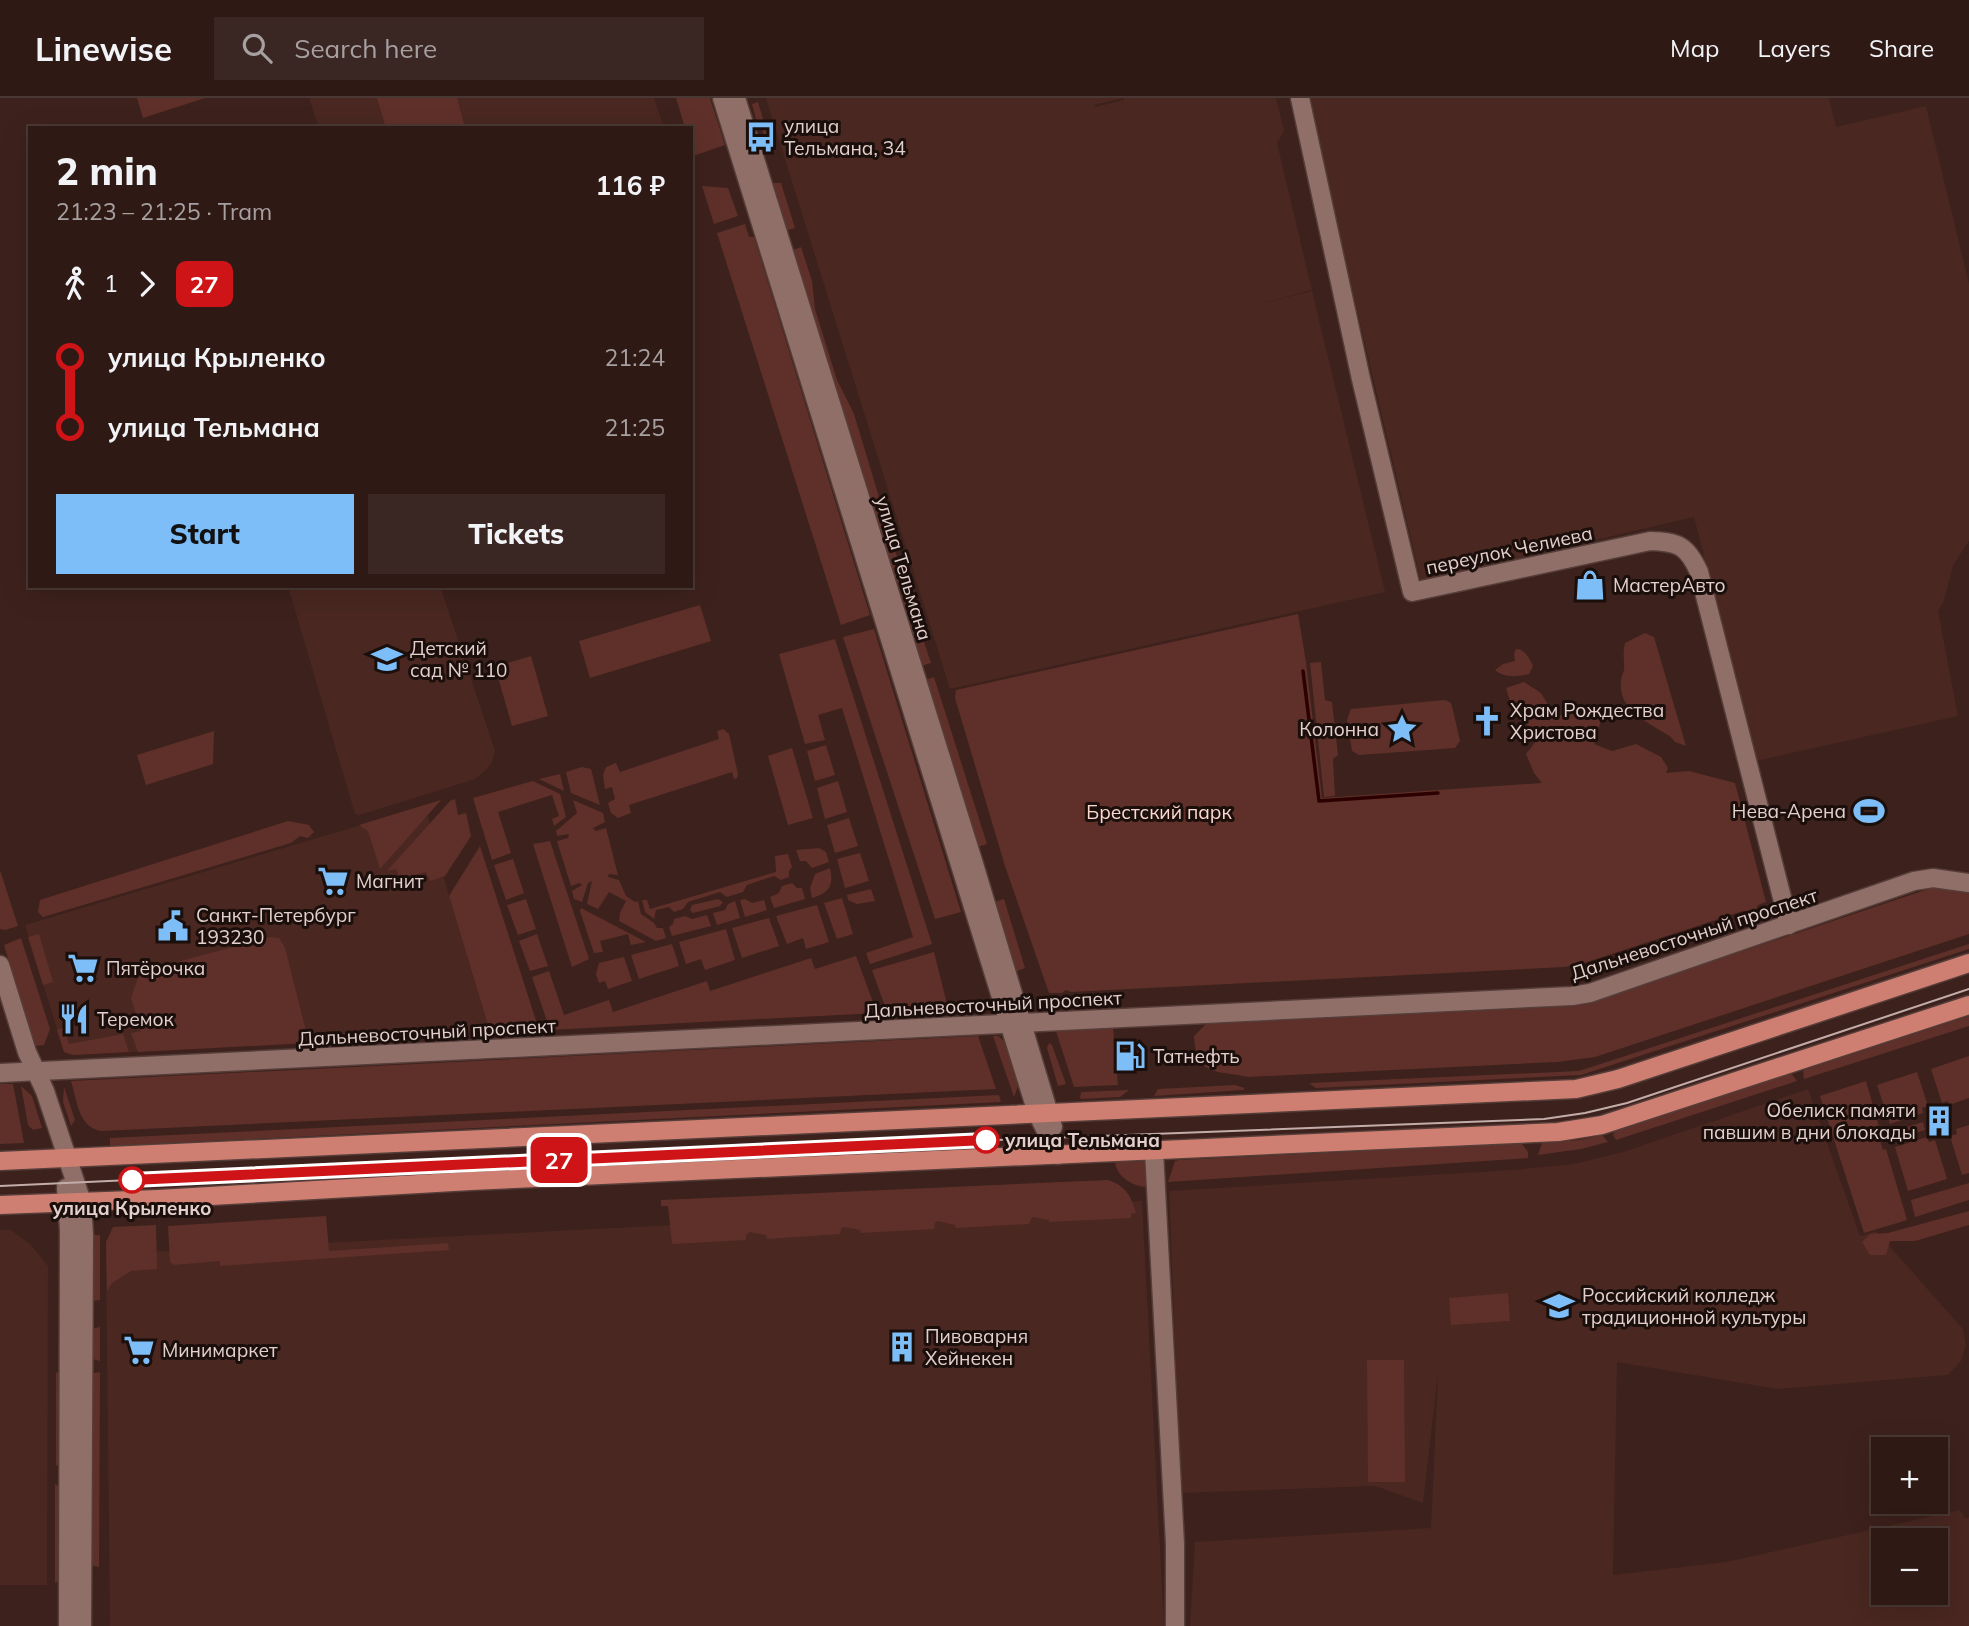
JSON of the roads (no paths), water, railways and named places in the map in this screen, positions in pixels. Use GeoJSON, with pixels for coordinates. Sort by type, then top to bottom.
{"type":"FeatureCollection","features":[{"type":"Feature","properties":{"kind":"main road"},"geometry":{"type":"LineString","coordinates":[[0,1161],[1576,1089],[1618,1079],[1969,963]]}},
{"type":"Feature","properties":{"kind":"main road"},"geometry":{"type":"LineString","coordinates":[[0,1205],[484,1180],[1532,1134],[1580,1129],[1613,1121],[1969,1005]]}},
{"type":"Feature","properties":{"kind":"street","name":"улица Тельмана"},"geometry":{"type":"LineString","coordinates":[[722,98],[1016,1024]]}},
{"type":"Feature","properties":{"kind":"street","name":"улица Тельмана"},"geometry":{"type":"LineString","coordinates":[[736,98],[1058,1155]]}},
{"type":"Feature","properties":{"kind":"street","name":"переулок Челиева"},"geometry":{"type":"LineString","coordinates":[[1300,98],[1361,379],[1412,592],[1650,541],[1667,541],[1681,545],[1691,555],[1699,572],[1789,925]]}},
{"type":"Feature","properties":{"kind":"street","name":"Дальневосточный проспект"},"geometry":{"type":"LineString","coordinates":[[0,1073],[1572,996],[1590,993],[1914,881],[1933,878],[1969,883]]}},
{"type":"Feature","properties":{"kind":"street"},"geometry":{"type":"LineString","coordinates":[[0,965],[27,1052],[59,1130],[74,1202],[84,1271],[82,1626]]}},
{"type":"Feature","properties":{"kind":"street"},"geometry":{"type":"LineString","coordinates":[[1154,1151],[1175,1544],[1175,1626]]}},
{"type":"Feature","properties":{"kind":"street"},"geometry":{"type":"LineString","coordinates":[[68,1626],[69,1230],[74,1202]]}},
{"type":"Feature","properties":{"kind":"waterway"},"geometry":{"type":"LineString","coordinates":[[1303,671],[1319,801],[1438,793]]}},
{"type":"Feature","properties":{"kind":"tram line"},"geometry":{"type":"LineString","coordinates":[[0,1186],[1020,1139],[1544,1119],[1627,1103],[1969,989]]}},
{"type":"Feature","properties":{"kind":"tram line","name":"27"},"geometry":{"type":"LineString","coordinates":[[132,1180],[986,1140]]}},
{"type":"Feature","properties":{"kind":"place","name":"улица Тельмана, 34"},"geometry":{"type":"Point","coordinates":[761,137]}},
{"type":"Feature","properties":{"kind":"place","name":"МастерАвто"},"geometry":{"type":"Point","coordinates":[1590,585]}},
{"type":"Feature","properties":{"kind":"place","name":"Детский сад № 110"},"geometry":{"type":"Point","coordinates":[387,659]}},
{"type":"Feature","properties":{"kind":"place","name":"Храм Рождества Христова"},"geometry":{"type":"Point","coordinates":[1487,721]}},
{"type":"Feature","properties":{"kind":"place","name":"Колонна"},"geometry":{"type":"Point","coordinates":[1402,729]}},
{"type":"Feature","properties":{"kind":"place","name":"Нева-Арена"},"geometry":{"type":"Point","coordinates":[1869,811]}},
{"type":"Feature","properties":{"kind":"place","name":"Магнит"},"geometry":{"type":"Point","coordinates":[333,881]}},
{"type":"Feature","properties":{"kind":"place","name":"Санкт-Петербург 193230"},"geometry":{"type":"Point","coordinates":[173,926]}},
{"type":"Feature","properties":{"kind":"place","name":"Пятёрочка"},"geometry":{"type":"Point","coordinates":[83,968]}},
{"type":"Feature","properties":{"kind":"place","name":"Теремок"},"geometry":{"type":"Point","coordinates":[74,1019]}},
{"type":"Feature","properties":{"kind":"place","name":"Татнефть"},"geometry":{"type":"Point","coordinates":[1130,1056]}},
{"type":"Feature","properties":{"kind":"place","name":"Обелиск памяти павшим в дни блокады"},"geometry":{"type":"Point","coordinates":[1939,1121]}},
{"type":"Feature","properties":{"kind":"place","name":"улица Тельмана"},"geometry":{"type":"Point","coordinates":[986,1140]}},
{"type":"Feature","properties":{"kind":"place","name":"улица Крыленко"},"geometry":{"type":"Point","coordinates":[132,1180]}},
{"type":"Feature","properties":{"kind":"place","name":"Российский колледж традиционной культуры"},"geometry":{"type":"Point","coordinates":[1559,1306]}},
{"type":"Feature","properties":{"kind":"place","name":"Пивоварня Хейнекен"},"geometry":{"type":"Point","coordinates":[902,1347]}},
{"type":"Feature","properties":{"kind":"place","name":"Минимаркет"},"geometry":{"type":"Point","coordinates":[139,1350]}},
{"type":"Feature","properties":{"kind":"park label","name":"Брестский парк"},"geometry":{"type":"Point","coordinates":[1159,812]}}]}
